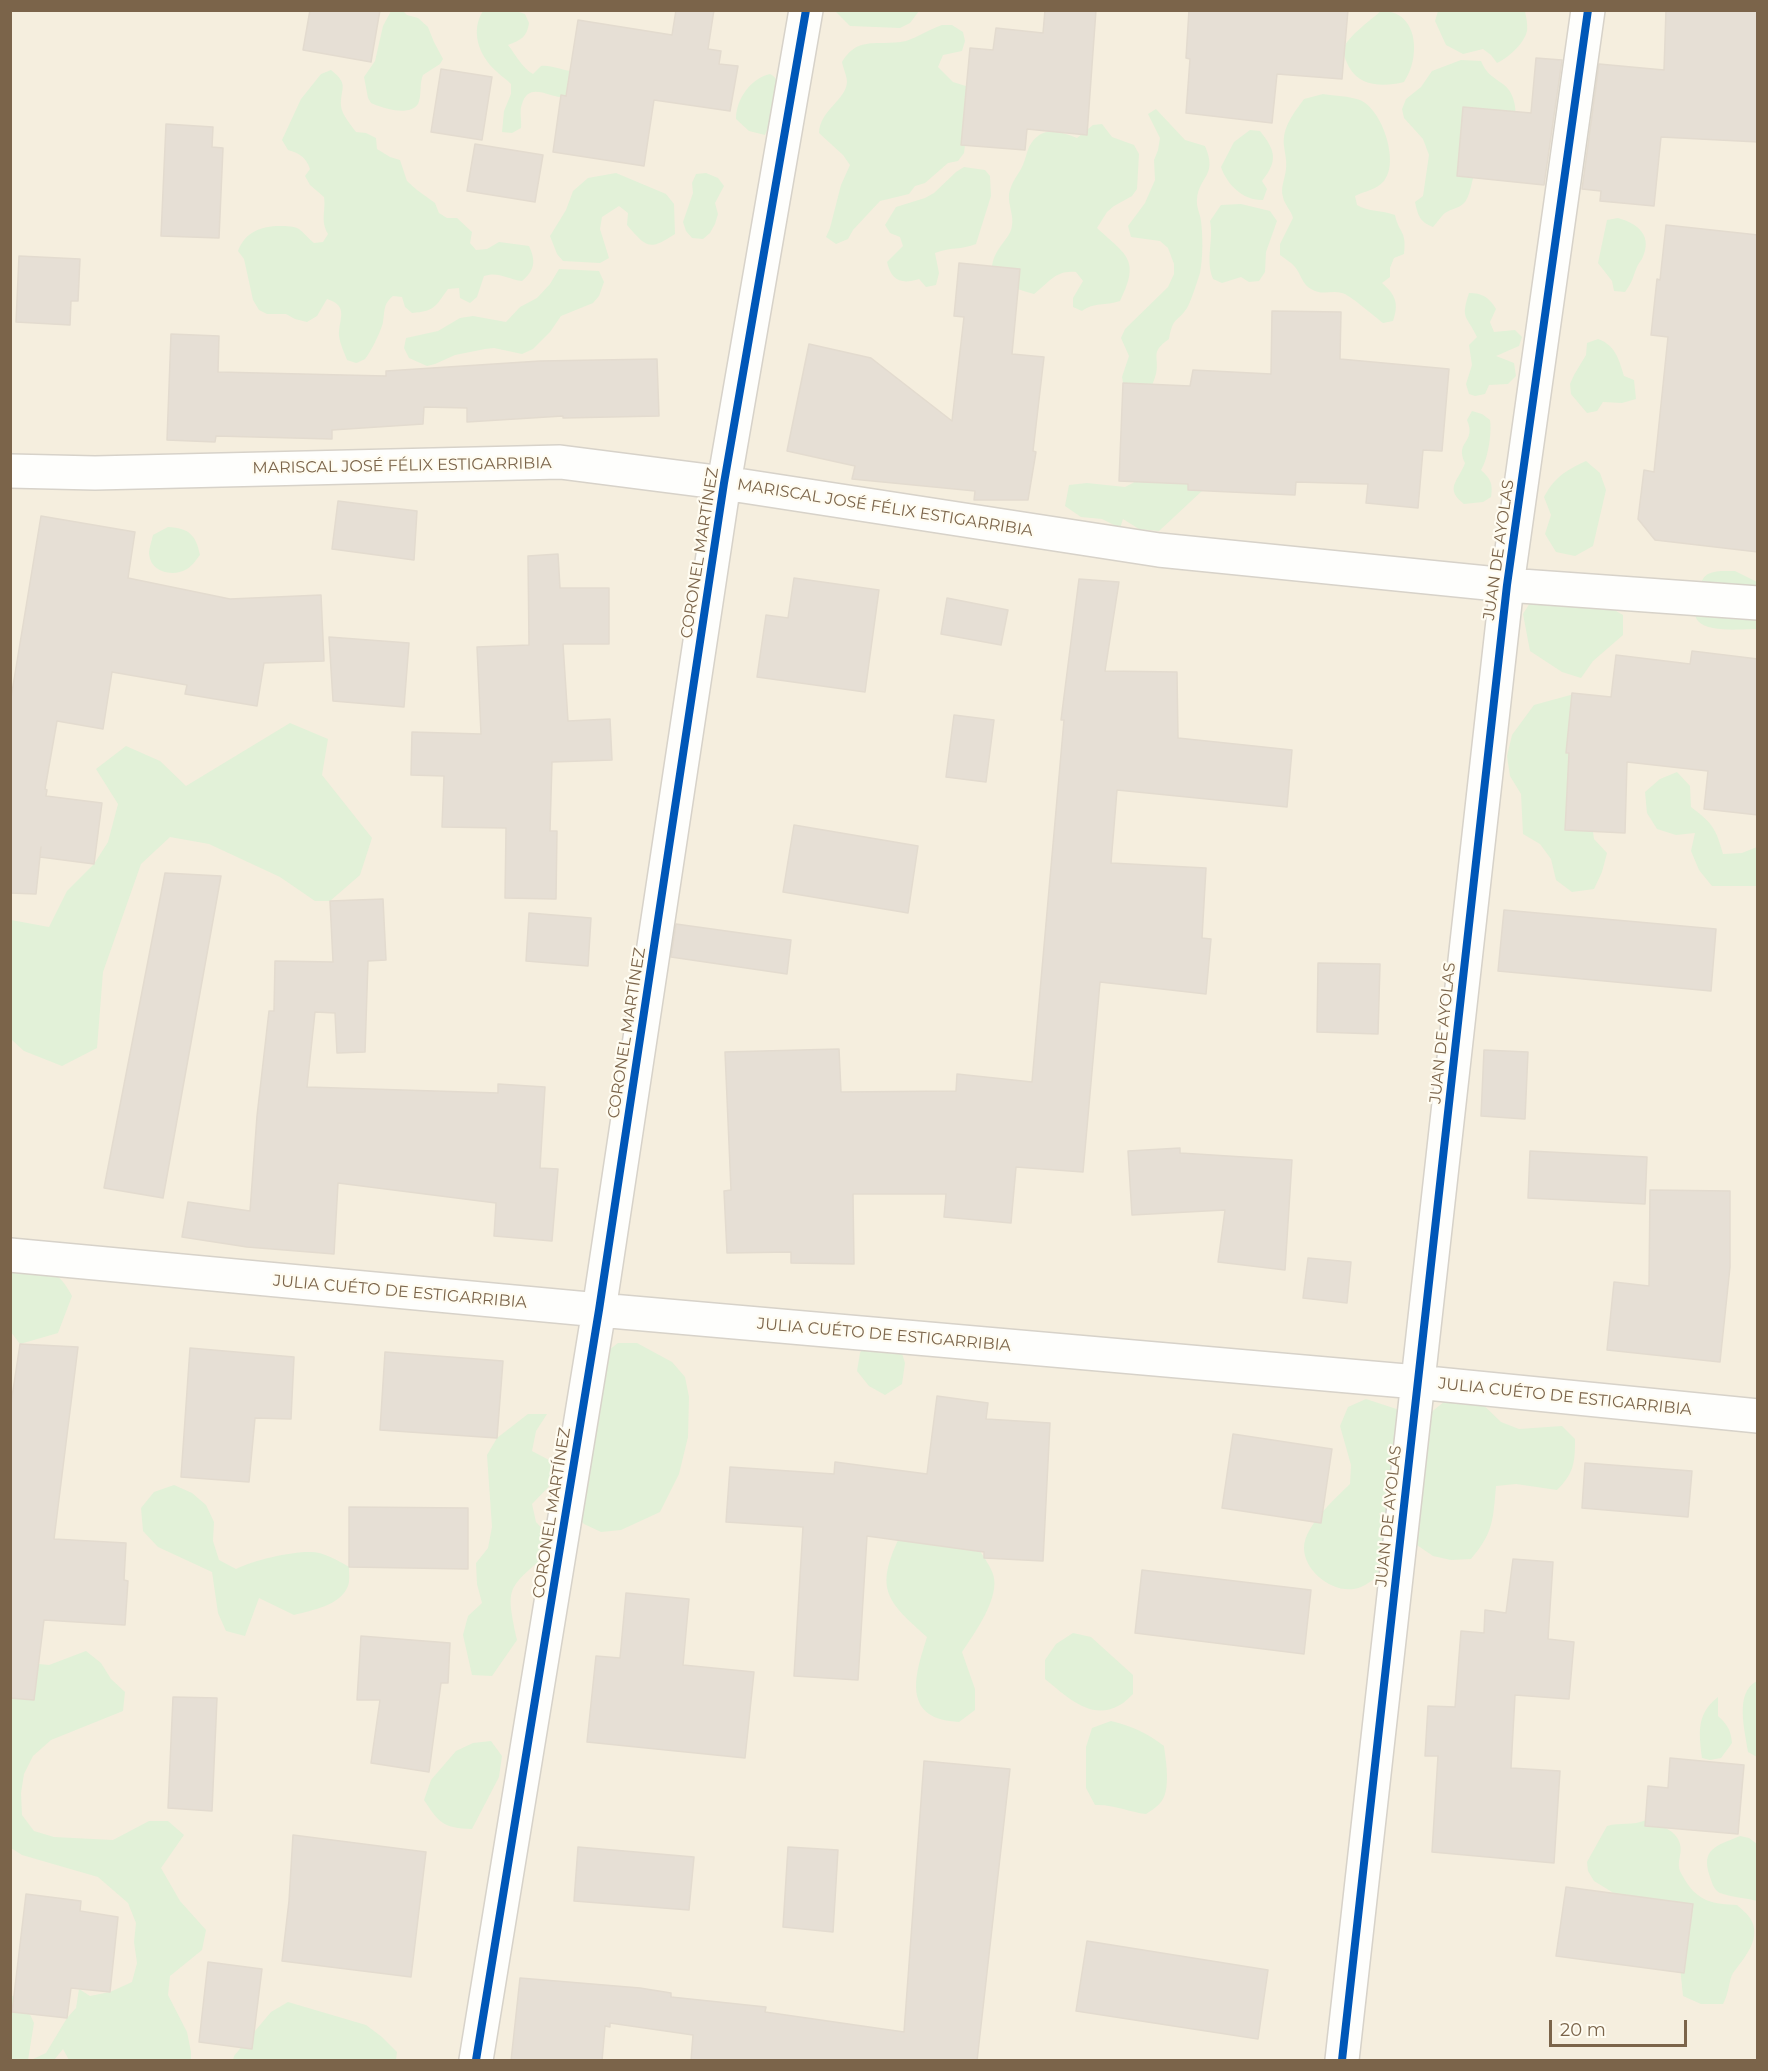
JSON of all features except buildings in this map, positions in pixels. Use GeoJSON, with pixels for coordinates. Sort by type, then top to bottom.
{"type":"FeatureCollection","features":[{"type":"Feature","properties":{"kind":"street","name":"CORONEL MARTÍNEZ"},"geometry":{"type":"LineString","coordinates":[[476,2061],[599,1310],[724,483],[806,10]]}},
{"type":"Feature","properties":{"kind":"street","name":"JUAN DE AYOLAS"},"geometry":{"type":"LineString","coordinates":[[1342,2061],[1507,585],[1588,10]]}},
{"type":"Feature","properties":{"kind":"street","name":"MARISCAL JOSÉ FÉLIX ESTIGARRIBIA"},"geometry":{"type":"LineString","coordinates":[[10,471],[107,473],[560,462],[724,483],[1159,550],[1507,585],[1758,603]]}},
{"type":"Feature","properties":{"kind":"street","name":"JULIA CUÉTO DE ESTIGARRIBIA"},"geometry":{"type":"LineString","coordinates":[[10,1255],[599,1310],[1417,1382],[1758,1416]]}},
{"type":"Feature","properties":{"kind":"shaded area"},"geometry":{"type":"Polygon","coordinates":[[[11,11],[1757,11],[1757,2060],[11,2060],[11,11]]]}},
{"type":"Feature","properties":{"kind":"green space"},"geometry":{"type":"Polygon","coordinates":[[[391,11],[403,11],[407,15],[418,18],[428,27],[443,59],[440,64],[423,75],[418,104],[414,108],[402,111],[371,103],[364,77],[375,61],[383,26],[391,11]]]}},
{"type":"Feature","properties":{"kind":"green space"},"geometry":{"type":"Polygon","coordinates":[[[483,11],[516,11],[525,14],[529,23],[527,32],[520,40],[508,45],[519,61],[533,74],[541,66],[571,71],[582,90],[564,97],[541,92],[530,93],[525,97],[521,107],[521,128],[512,133],[502,132],[504,111],[511,94],[511,84],[490,65],[481,51],[477,27],[483,11]]]}},
{"type":"Feature","properties":{"kind":"green space"},"geometry":{"type":"Polygon","coordinates":[[[835,11],[919,11],[910,23],[900,28],[850,26],[835,11]]]}},
{"type":"Feature","properties":{"kind":"green space"},"geometry":{"type":"Polygon","coordinates":[[[1381,11],[1394,13],[1403,18],[1413,37],[1413,61],[1404,82],[1381,85],[1366,82],[1354,74],[1345,58],[1346,44],[1360,28],[1381,11]]]}},
{"type":"Feature","properties":{"kind":"green space"},"geometry":{"type":"Polygon","coordinates":[[[1438,11],[1525,11],[1527,31],[1523,41],[1515,50],[1497,63],[1483,49],[1463,54],[1446,45],[1435,21],[1438,11]]]}},
{"type":"Feature","properties":{"kind":"green space"},"geometry":{"type":"Polygon","coordinates":[[[942,25],[952,25],[963,32],[965,41],[962,51],[943,55],[938,67],[953,82],[972,88],[964,153],[958,161],[948,163],[925,183],[915,186],[909,194],[880,201],[853,230],[848,239],[836,244],[826,237],[841,185],[850,165],[843,155],[819,133],[824,118],[846,88],[847,80],[842,62],[848,53],[863,45],[906,41],[942,25]]]}},
{"type":"Feature","properties":{"kind":"green space"},"geometry":{"type":"Polygon","coordinates":[[[1461,60],[1481,61],[1489,73],[1507,87],[1513,98],[1515,119],[1506,136],[1478,167],[1465,202],[1445,213],[1433,227],[1420,218],[1415,202],[1423,196],[1429,155],[1423,139],[1404,118],[1402,109],[1406,99],[1421,87],[1432,71],[1461,60]]]}},
{"type":"Feature","properties":{"kind":"green space"},"geometry":{"type":"Polygon","coordinates":[[[331,70],[342,83],[341,106],[356,132],[366,133],[376,138],[377,149],[400,160],[407,181],[435,203],[439,213],[447,218],[457,218],[472,232],[470,243],[476,250],[487,249],[499,242],[529,246],[533,256],[532,269],[522,281],[498,275],[484,276],[477,297],[470,303],[460,298],[459,288],[448,289],[434,307],[412,313],[405,307],[402,297],[393,296],[386,305],[382,325],[373,347],[365,359],[356,363],[347,360],[340,342],[341,310],[338,305],[327,299],[317,316],[307,322],[286,314],[267,314],[259,310],[253,300],[244,259],[238,251],[249,235],[266,227],[295,227],[314,243],[323,242],[328,234],[324,220],[324,197],[310,185],[305,176],[310,169],[306,161],[302,156],[288,150],[282,140],[301,99],[321,74],[331,70]]]}},
{"type":"Feature","properties":{"kind":"green space"},"geometry":{"type":"Polygon","coordinates":[[[770,74],[775,77],[779,88],[776,118],[769,125],[765,135],[749,131],[736,119],[739,104],[746,90],[763,76],[770,74]]]}},
{"type":"Feature","properties":{"kind":"green space"},"geometry":{"type":"Polygon","coordinates":[[[1323,94],[1356,99],[1368,105],[1386,137],[1390,162],[1384,181],[1355,196],[1357,205],[1361,207],[1395,215],[1404,236],[1404,254],[1394,258],[1390,268],[1390,277],[1382,283],[1395,300],[1396,310],[1393,321],[1383,323],[1345,294],[1319,292],[1311,289],[1293,265],[1280,255],[1280,244],[1293,218],[1282,194],[1286,166],[1285,133],[1304,99],[1323,94]]]}},
{"type":"Feature","properties":{"kind":"green space"},"geometry":{"type":"Polygon","coordinates":[[[1156,109],[1185,140],[1205,146],[1210,164],[1198,191],[1197,199],[1202,227],[1202,260],[1189,305],[1174,323],[1169,339],[1157,351],[1156,374],[1146,397],[1126,398],[1122,377],[1129,356],[1121,338],[1125,329],[1168,287],[1174,274],[1174,264],[1168,248],[1160,241],[1131,237],[1128,226],[1145,203],[1155,180],[1154,160],[1160,138],[1148,114],[1156,109]]]}},
{"type":"Feature","properties":{"kind":"green space"},"geometry":{"type":"Polygon","coordinates":[[[1102,124],[1112,137],[1134,145],[1139,154],[1137,189],[1132,196],[1107,212],[1097,228],[1123,252],[1130,267],[1126,287],[1120,301],[1091,306],[1082,311],[1073,307],[1073,298],[1083,281],[1076,272],[1058,275],[1034,294],[1009,285],[992,266],[996,253],[1011,230],[1010,190],[1034,140],[1039,135],[1051,132],[1064,133],[1077,138],[1093,125],[1102,124]]]}},
{"type":"Feature","properties":{"kind":"green space"},"geometry":{"type":"Polygon","coordinates":[[[1250,130],[1260,131],[1272,150],[1273,162],[1262,181],[1267,189],[1263,200],[1249,198],[1237,191],[1227,180],[1221,167],[1234,142],[1250,130]]]}},
{"type":"Feature","properties":{"kind":"green space"},"geometry":{"type":"Polygon","coordinates":[[[964,167],[985,170],[990,176],[991,196],[976,244],[935,253],[939,273],[936,285],[926,287],[919,279],[898,280],[891,273],[887,262],[903,246],[900,237],[890,233],[885,225],[896,207],[934,193],[964,167]]]}},
{"type":"Feature","properties":{"kind":"green space"},"geometry":{"type":"Polygon","coordinates":[[[616,173],[666,194],[674,204],[675,234],[654,245],[644,242],[627,225],[628,213],[619,206],[602,217],[600,229],[609,258],[600,263],[563,261],[557,254],[550,236],[566,210],[573,191],[588,178],[616,173]]]}},
{"type":"Feature","properties":{"kind":"green space"},"geometry":{"type":"Polygon","coordinates":[[[706,173],[718,178],[724,186],[715,203],[718,214],[710,233],[703,239],[692,238],[683,222],[693,193],[692,183],[696,174],[706,173]]]}},
{"type":"Feature","properties":{"kind":"green space"},"geometry":{"type":"Polygon","coordinates":[[[1241,204],[1270,211],[1277,221],[1266,252],[1265,272],[1259,281],[1249,282],[1241,277],[1222,283],[1213,279],[1211,272],[1210,221],[1221,205],[1241,204]]]}},
{"type":"Feature","properties":{"kind":"green space"},"geometry":{"type":"Polygon","coordinates":[[[1618,218],[1638,228],[1646,244],[1642,259],[1625,292],[1614,291],[1612,281],[1598,263],[1607,220],[1618,218]]]}},
{"type":"Feature","properties":{"kind":"green space"},"geometry":{"type":"Polygon","coordinates":[[[559,269],[599,271],[604,282],[599,296],[593,303],[561,316],[550,332],[533,349],[522,354],[494,348],[485,349],[455,355],[427,366],[409,358],[404,348],[406,338],[438,331],[460,318],[473,316],[506,322],[520,307],[537,298],[550,284],[559,269]]]}},
{"type":"Feature","properties":{"kind":"green space"},"geometry":{"type":"Polygon","coordinates":[[[1469,293],[1485,296],[1496,309],[1490,322],[1494,332],[1515,330],[1522,337],[1519,346],[1496,356],[1514,363],[1516,376],[1508,384],[1489,385],[1485,394],[1475,396],[1469,394],[1466,384],[1472,365],[1469,345],[1477,337],[1465,313],[1469,293]]]}},
{"type":"Feature","properties":{"kind":"green space"},"geometry":{"type":"Polygon","coordinates":[[[1598,339],[1612,349],[1618,358],[1624,376],[1634,380],[1636,399],[1622,403],[1603,402],[1597,411],[1587,413],[1571,394],[1570,384],[1586,355],[1587,343],[1598,339]]]}},
{"type":"Feature","properties":{"kind":"green space"},"geometry":{"type":"Polygon","coordinates":[[[1472,411],[1490,420],[1489,446],[1481,470],[1490,482],[1492,492],[1491,497],[1483,502],[1464,504],[1455,494],[1454,485],[1465,463],[1462,450],[1468,438],[1467,420],[1472,411]]]}},
{"type":"Feature","properties":{"kind":"green space"},"geometry":{"type":"Polygon","coordinates":[[[1586,461],[1600,473],[1606,490],[1593,546],[1575,556],[1556,552],[1545,534],[1551,515],[1544,497],[1561,475],[1586,461]]]}},
{"type":"Feature","properties":{"kind":"green space"},"geometry":{"type":"Polygon","coordinates":[[[1158,470],[1204,489],[1159,531],[1139,529],[1123,519],[1120,528],[1102,519],[1081,517],[1065,506],[1069,485],[1087,483],[1125,487],[1158,470]]]}},
{"type":"Feature","properties":{"kind":"green space"},"geometry":{"type":"Polygon","coordinates":[[[168,527],[181,529],[190,534],[196,542],[200,555],[187,569],[175,573],[158,569],[149,554],[153,535],[168,527]]]}},
{"type":"Feature","properties":{"kind":"green space"},"geometry":{"type":"Polygon","coordinates":[[[1735,571],[1757,582],[1757,629],[1726,630],[1703,625],[1698,621],[1695,611],[1696,596],[1701,582],[1711,573],[1735,571]]]}},
{"type":"Feature","properties":{"kind":"green space"},"geometry":{"type":"Polygon","coordinates":[[[1533,598],[1611,608],[1623,615],[1623,635],[1593,661],[1581,678],[1562,672],[1530,651],[1523,614],[1533,598]]]}},
{"type":"Feature","properties":{"kind":"green space"},"geometry":{"type":"Polygon","coordinates":[[[1574,694],[1594,839],[1607,853],[1594,889],[1572,892],[1556,880],[1551,859],[1540,844],[1523,834],[1521,794],[1510,776],[1507,756],[1512,735],[1534,705],[1574,694]]]}},
{"type":"Feature","properties":{"kind":"green space"},"geometry":{"type":"Polygon","coordinates":[[[290,723],[328,739],[322,775],[372,838],[360,875],[330,901],[315,901],[280,877],[209,844],[170,837],[141,864],[103,972],[97,1048],[62,1066],[24,1051],[11,1039],[11,920],[49,927],[67,891],[94,864],[108,842],[118,804],[96,769],[126,746],[160,761],[186,786],[290,723]]]}},
{"type":"Feature","properties":{"kind":"green space"},"geometry":{"type":"Polygon","coordinates":[[[1677,772],[1690,786],[1691,807],[1712,827],[1723,854],[1742,853],[1757,847],[1757,886],[1712,886],[1699,870],[1691,851],[1695,833],[1676,835],[1657,829],[1647,813],[1645,792],[1660,779],[1677,772]]]}},
{"type":"Feature","properties":{"kind":"green space"},"geometry":{"type":"Polygon","coordinates":[[[10,1270],[47,1271],[60,1278],[72,1296],[58,1333],[20,1344],[11,1332],[10,1270]]]}},
{"type":"Feature","properties":{"kind":"green space"},"geometry":{"type":"Polygon","coordinates":[[[870,1336],[899,1344],[905,1363],[902,1384],[885,1395],[869,1386],[857,1371],[860,1353],[870,1336]]]}},
{"type":"Feature","properties":{"kind":"green space"},"geometry":{"type":"Polygon","coordinates":[[[618,1343],[637,1343],[672,1362],[685,1377],[689,1397],[688,1437],[679,1474],[660,1512],[621,1530],[601,1532],[584,1524],[570,1509],[586,1368],[618,1343]]]}},
{"type":"Feature","properties":{"kind":"green space"},"geometry":{"type":"Polygon","coordinates":[[[1455,1393],[1475,1397],[1501,1422],[1519,1429],[1562,1426],[1575,1439],[1574,1461],[1567,1478],[1557,1490],[1516,1484],[1496,1486],[1491,1525],[1484,1541],[1471,1559],[1451,1560],[1433,1556],[1414,1543],[1402,1525],[1379,1513],[1393,1548],[1392,1566],[1365,1585],[1352,1589],[1342,1589],[1324,1581],[1316,1574],[1305,1557],[1305,1540],[1315,1522],[1350,1484],[1351,1465],[1340,1426],[1348,1407],[1366,1399],[1424,1418],[1455,1393]]]}},
{"type":"Feature","properties":{"kind":"green space"},"geometry":{"type":"Polygon","coordinates":[[[528,1414],[547,1414],[536,1431],[532,1451],[549,1460],[558,1477],[532,1504],[536,1522],[549,1536],[546,1555],[516,1583],[512,1591],[511,1609],[517,1640],[492,1676],[472,1675],[463,1635],[468,1616],[482,1603],[477,1584],[476,1563],[488,1548],[492,1527],[487,1455],[497,1438],[528,1414]]]}},
{"type":"Feature","properties":{"kind":"green space"},"geometry":{"type":"Polygon","coordinates":[[[174,1485],[192,1493],[206,1505],[214,1522],[213,1541],[219,1560],[236,1569],[282,1555],[301,1552],[320,1553],[349,1567],[349,1584],[344,1593],[332,1603],[294,1615],[259,1598],[245,1636],[226,1631],[218,1613],[212,1572],[158,1547],[143,1531],[141,1508],[154,1492],[174,1485]]]}},
{"type":"Feature","properties":{"kind":"green space"},"geometry":{"type":"Polygon","coordinates":[[[900,1536],[974,1541],[993,1574],[993,1593],[990,1604],[962,1652],[975,1689],[975,1710],[959,1722],[942,1720],[928,1713],[921,1705],[917,1695],[916,1684],[920,1660],[927,1637],[902,1614],[894,1603],[887,1582],[892,1554],[900,1536]]]}},
{"type":"Feature","properties":{"kind":"green space"},"geometry":{"type":"Polygon","coordinates":[[[1073,1633],[1091,1637],[1133,1675],[1133,1694],[1122,1704],[1108,1710],[1088,1708],[1070,1699],[1045,1679],[1045,1660],[1056,1644],[1073,1633]]]}},
{"type":"Feature","properties":{"kind":"green space"},"geometry":{"type":"Polygon","coordinates":[[[86,1651],[101,1663],[111,1679],[125,1692],[123,1711],[51,1740],[33,1756],[24,1774],[21,1793],[22,1815],[34,1831],[54,1837],[113,1840],[149,1821],[168,1821],[184,1835],[161,1868],[180,1901],[206,1930],[202,1950],[170,1976],[168,1995],[187,2032],[191,2060],[69,2060],[63,2049],[54,2060],[31,2060],[46,2053],[67,2018],[76,2008],[79,1989],[90,1996],[110,1992],[132,1982],[137,1963],[134,1942],[136,1923],[128,1903],[98,1877],[22,1855],[11,1848],[11,1669],[39,1664],[49,1665],[86,1651]]]}},
{"type":"Feature","properties":{"kind":"green space"},"geometry":{"type":"Polygon","coordinates":[[[1757,1681],[1757,1757],[1748,1752],[1743,1723],[1743,1703],[1745,1694],[1757,1681]]]}},
{"type":"Feature","properties":{"kind":"green space"},"geometry":{"type":"Polygon","coordinates":[[[1718,1697],[1718,1716],[1728,1728],[1732,1743],[1721,1758],[1710,1760],[1702,1758],[1701,1724],[1706,1710],[1718,1697]]]}},
{"type":"Feature","properties":{"kind":"green space"},"geometry":{"type":"Polygon","coordinates":[[[1111,1721],[1139,1730],[1164,1746],[1166,1790],[1161,1802],[1146,1814],[1095,1805],[1086,1788],[1086,1747],[1092,1728],[1111,1721]]]}},
{"type":"Feature","properties":{"kind":"green space"},"geometry":{"type":"Polygon","coordinates":[[[491,1741],[502,1756],[499,1777],[472,1829],[443,1823],[424,1800],[431,1780],[456,1751],[473,1743],[491,1741]]]}},
{"type":"Feature","properties":{"kind":"green space"},"geometry":{"type":"Polygon","coordinates":[[[1646,1820],[1668,1829],[1678,1839],[1681,1847],[1680,1870],[1695,1893],[1721,1904],[1737,1905],[1749,1916],[1753,1925],[1753,1940],[1747,1954],[1732,1976],[1723,2004],[1701,2004],[1683,1996],[1680,1967],[1612,1892],[1594,1881],[1588,1871],[1587,1862],[1607,1826],[1646,1820]]]}},
{"type":"Feature","properties":{"kind":"green space"},"geometry":{"type":"Polygon","coordinates":[[[1740,1836],[1749,1838],[1757,1844],[1757,1901],[1720,1893],[1715,1888],[1707,1867],[1709,1854],[1713,1849],[1740,1836]]]}},
{"type":"Feature","properties":{"kind":"green space"},"geometry":{"type":"Polygon","coordinates":[[[11,1995],[26,2006],[34,2023],[28,2060],[11,2060],[11,1995]]]}},
{"type":"Feature","properties":{"kind":"green space"},"geometry":{"type":"Polygon","coordinates":[[[288,2002],[366,2025],[397,2052],[396,2060],[233,2060],[271,2012],[288,2002]]]}},
{"type":"Feature","properties":{"kind":"cycle path"},"geometry":{"type":"LineString","coordinates":[[476,2060],[599,1310],[724,483],[806,10]]}},
{"type":"Feature","properties":{"kind":"cycle path"},"geometry":{"type":"LineString","coordinates":[[1342,2060],[1507,585],[1588,10]]}}]}
